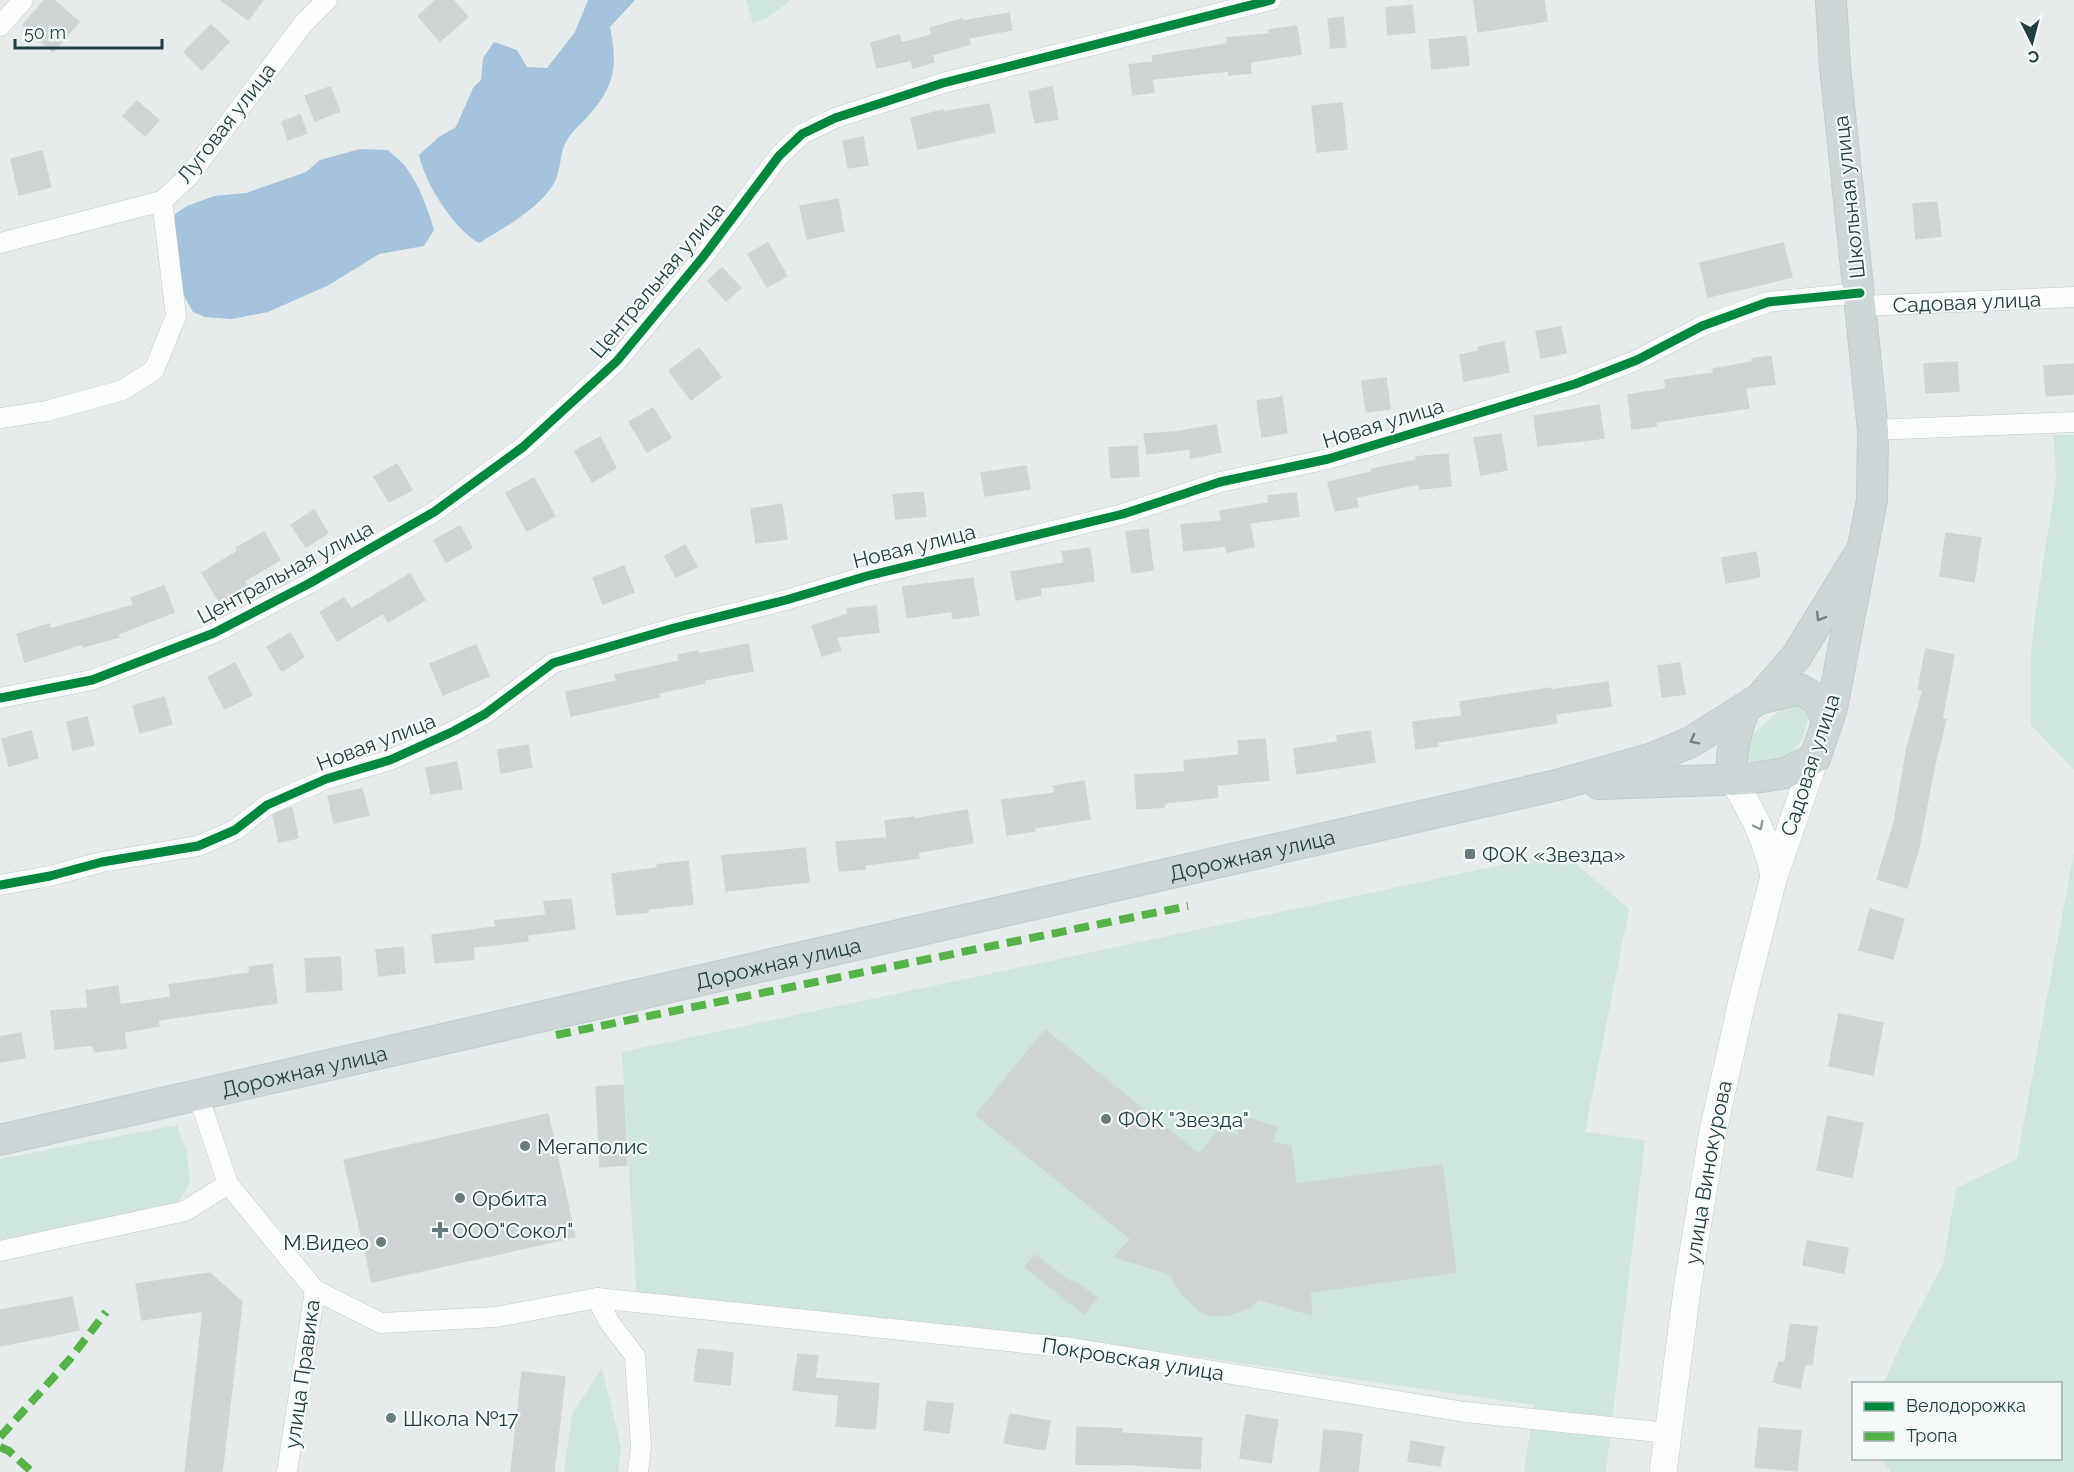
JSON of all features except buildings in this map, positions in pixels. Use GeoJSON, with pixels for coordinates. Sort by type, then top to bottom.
{"type":"FeatureCollection","features":[{"type":"Feature","properties":{"kind":"main road","name":"Школьная улица"},"geometry":{"type":"LineString","coordinates":[[1832,0],[1835,67],[1873,430]]}},
{"type":"Feature","properties":{"kind":"main road","name":"Садовая улица"},"geometry":{"type":"LineString","coordinates":[[1774,876],[1832,708],[1872,501],[1873,430]]}},
{"type":"Feature","properties":{"kind":"main road","name":"Садовая улица"},"geometry":{"type":"LineString","coordinates":[[1751,705],[1796,657],[1862,550]]}},
{"type":"Feature","properties":{"kind":"main road"},"geometry":{"type":"LineString","coordinates":[[1557,785],[1650,759],[1691,742],[1751,705],[1799,689],[1817,699],[1827,720]]}},
{"type":"Feature","properties":{"kind":"main road"},"geometry":{"type":"LineString","coordinates":[[1733,780],[1730,759],[1733,740],[1751,705]]}},
{"type":"Feature","properties":{"kind":"main road"},"geometry":{"type":"LineString","coordinates":[[1557,785],[1733,780],[1786,773],[1815,758]]}},
{"type":"Feature","properties":{"kind":"main road","name":"Садовая улица"},"geometry":{"type":"LineString","coordinates":[[1733,780],[1762,831],[1769,850],[1774,876]]}},
{"type":"Feature","properties":{"kind":"main road","name":"Дорожная улица"},"geometry":{"type":"LineString","coordinates":[[0,1140],[1557,785]]}},
{"type":"Feature","properties":{"kind":"main road","name":"улица Винокурова"},"geometry":{"type":"LineString","coordinates":[[1663,1472],[1688,1283],[1713,1131],[1743,997],[1774,876]]}},
{"type":"Feature","properties":{"kind":"street"},"geometry":{"type":"LineString","coordinates":[[0,26],[23,0]]}},
{"type":"Feature","properties":{"kind":"street","name":"Луговая улица"},"geometry":{"type":"LineString","coordinates":[[0,243],[162,201],[189,176],[303,24],[327,0]]}},
{"type":"Feature","properties":{"kind":"street","name":"Центральная улица"},"geometry":{"type":"LineString","coordinates":[[0,698],[92,680],[214,633],[310,583],[434,512],[523,447],[616,361],[703,257],[779,156],[802,134],[835,117],[943,83],[1271,0]]}},
{"type":"Feature","properties":{"kind":"street"},"geometry":{"type":"LineString","coordinates":[[0,418],[47,411],[123,390],[154,370],[176,316],[162,201]]}},
{"type":"Feature","properties":{"kind":"street","name":"Садовая улица"},"geometry":{"type":"LineString","coordinates":[[1860,300],[2074,297]]}},
{"type":"Feature","properties":{"kind":"street","name":"Новая улица"},"geometry":{"type":"LineString","coordinates":[[0,885],[50,876],[102,862],[198,846],[235,830],[267,805],[326,779],[390,760],[454,731],[485,714],[553,663],[867,576],[1123,514],[1220,482],[1328,459],[1575,384],[1637,360],[1702,326],[1768,302],[1860,300]]}},
{"type":"Feature","properties":{"kind":"street"},"geometry":{"type":"LineString","coordinates":[[1873,430],[2074,422]]}},
{"type":"Feature","properties":{"kind":"street","name":"улица Правика"},"geometry":{"type":"LineString","coordinates":[[198,1095],[228,1184],[315,1290],[287,1472]]}},
{"type":"Feature","properties":{"kind":"street"},"geometry":{"type":"LineString","coordinates":[[0,1251],[185,1211],[228,1184]]}},
{"type":"Feature","properties":{"kind":"street","name":"Покровская улица"},"geometry":{"type":"LineString","coordinates":[[315,1290],[381,1323],[496,1317],[597,1298],[1072,1348],[1465,1412],[1668,1433]]}},
{"type":"Feature","properties":{"kind":"street"},"geometry":{"type":"LineString","coordinates":[[597,1298],[609,1322],[635,1356],[641,1446],[638,1472]]}},
{"type":"Feature","properties":{"kind":"green space"},"geometry":{"type":"Polygon","coordinates":[[[746,0],[791,0],[767,18],[753,24],[746,0]]]}},
{"type":"Feature","properties":{"kind":"green space"},"geometry":{"type":"Polygon","coordinates":[[[2054,435],[2074,435],[2074,770],[2031,725],[2031,655],[2056,480],[2054,435]]]}},
{"type":"Feature","properties":{"kind":"green space"},"geometry":{"type":"Polygon","coordinates":[[[1791,701],[1802,702],[1808,719],[1803,738],[1788,757],[1753,766],[1742,753],[1754,733],[1791,701]]]}},
{"type":"Feature","properties":{"kind":"green space","name":"ФОК \"Звезда\""},"geometry":{"type":"Polygon","coordinates":[[[1562,852],[1629,909],[1585,1132],[1645,1140],[1606,1472],[1524,1472],[1534,1405],[1073,1339],[647,1295],[636,1290],[622,1052],[1562,852]]]}},
{"type":"Feature","properties":{"kind":"green space"},"geometry":{"type":"Polygon","coordinates":[[[2074,852],[2074,1472],[1891,1472],[1881,1460],[2062,1460],[2062,1382],[1884,1382],[1902,1342],[1943,1264],[1956,1188],[2017,1159],[2074,852]]]}},
{"type":"Feature","properties":{"kind":"green space"},"geometry":{"type":"Polygon","coordinates":[[[177,1125],[187,1153],[190,1183],[178,1203],[0,1240],[0,1159],[177,1125]]]}},
{"type":"Feature","properties":{"kind":"green space"},"geometry":{"type":"Polygon","coordinates":[[[602,1368],[621,1447],[618,1472],[564,1472],[572,1414],[602,1368]]]}},
{"type":"Feature","properties":{"kind":"water"},"geometry":{"type":"Polygon","coordinates":[[[588,0],[635,0],[610,27],[614,64],[609,85],[597,105],[567,140],[558,174],[551,189],[522,216],[479,243],[460,227],[442,205],[427,179],[419,155],[439,137],[456,127],[473,88],[481,80],[483,58],[494,42],[517,50],[527,67],[547,68],[575,32],[588,0]]]}},
{"type":"Feature","properties":{"kind":"water"},"geometry":{"type":"Polygon","coordinates":[[[360,149],[388,150],[410,173],[434,230],[424,246],[379,254],[329,285],[268,312],[232,319],[205,317],[193,312],[183,294],[173,229],[175,214],[187,206],[214,196],[246,193],[306,172],[320,160],[360,149]]]}},
{"type":"Feature","properties":{"kind":"marked path"},"geometry":{"type":"LineString","coordinates":[[556,1035],[1188,906]]}},
{"type":"Feature","properties":{"kind":"marked path"},"geometry":{"type":"LineString","coordinates":[[0,1437],[70,1359],[106,1312]]}},
{"type":"Feature","properties":{"kind":"marked path"},"geometry":{"type":"LineString","coordinates":[[0,1447],[9,1451],[32,1472]]}},
{"type":"Feature","properties":{"kind":"cycle path"},"geometry":{"type":"LineString","coordinates":[[0,698],[92,680],[214,633],[310,583],[434,512],[523,447],[617,361],[703,257],[779,156],[802,134],[835,118],[943,83],[1271,0]]}},
{"type":"Feature","properties":{"kind":"cycle path"},"geometry":{"type":"LineString","coordinates":[[0,885],[50,876],[102,862],[198,846],[235,830],[267,805],[326,779],[390,760],[454,731],[485,714],[553,663],[867,576],[1123,514],[1220,482],[1328,459],[1575,384],[1637,360],[1702,326],[1768,302],[1860,293]]}},
{"type":"Feature","properties":{"kind":"place","name":"ФОК «Звезда»"},"geometry":{"type":"Point","coordinates":[1470,854]}},
{"type":"Feature","properties":{"kind":"place","name":"ФОК \"Звезда\""},"geometry":{"type":"Point","coordinates":[1106,1119]}},
{"type":"Feature","properties":{"kind":"place","name":"Мегаполис"},"geometry":{"type":"Point","coordinates":[525,1146]}},
{"type":"Feature","properties":{"kind":"place","name":"Орбита"},"geometry":{"type":"Point","coordinates":[460,1198]}},
{"type":"Feature","properties":{"kind":"place","name":"ООО\"Сокол\""},"geometry":{"type":"Point","coordinates":[440,1230]}},
{"type":"Feature","properties":{"kind":"place","name":"М.Видео"},"geometry":{"type":"Point","coordinates":[381,1242]}},
{"type":"Feature","properties":{"kind":"place","name":"Школа №17"},"geometry":{"type":"Point","coordinates":[391,1418]}}]}
